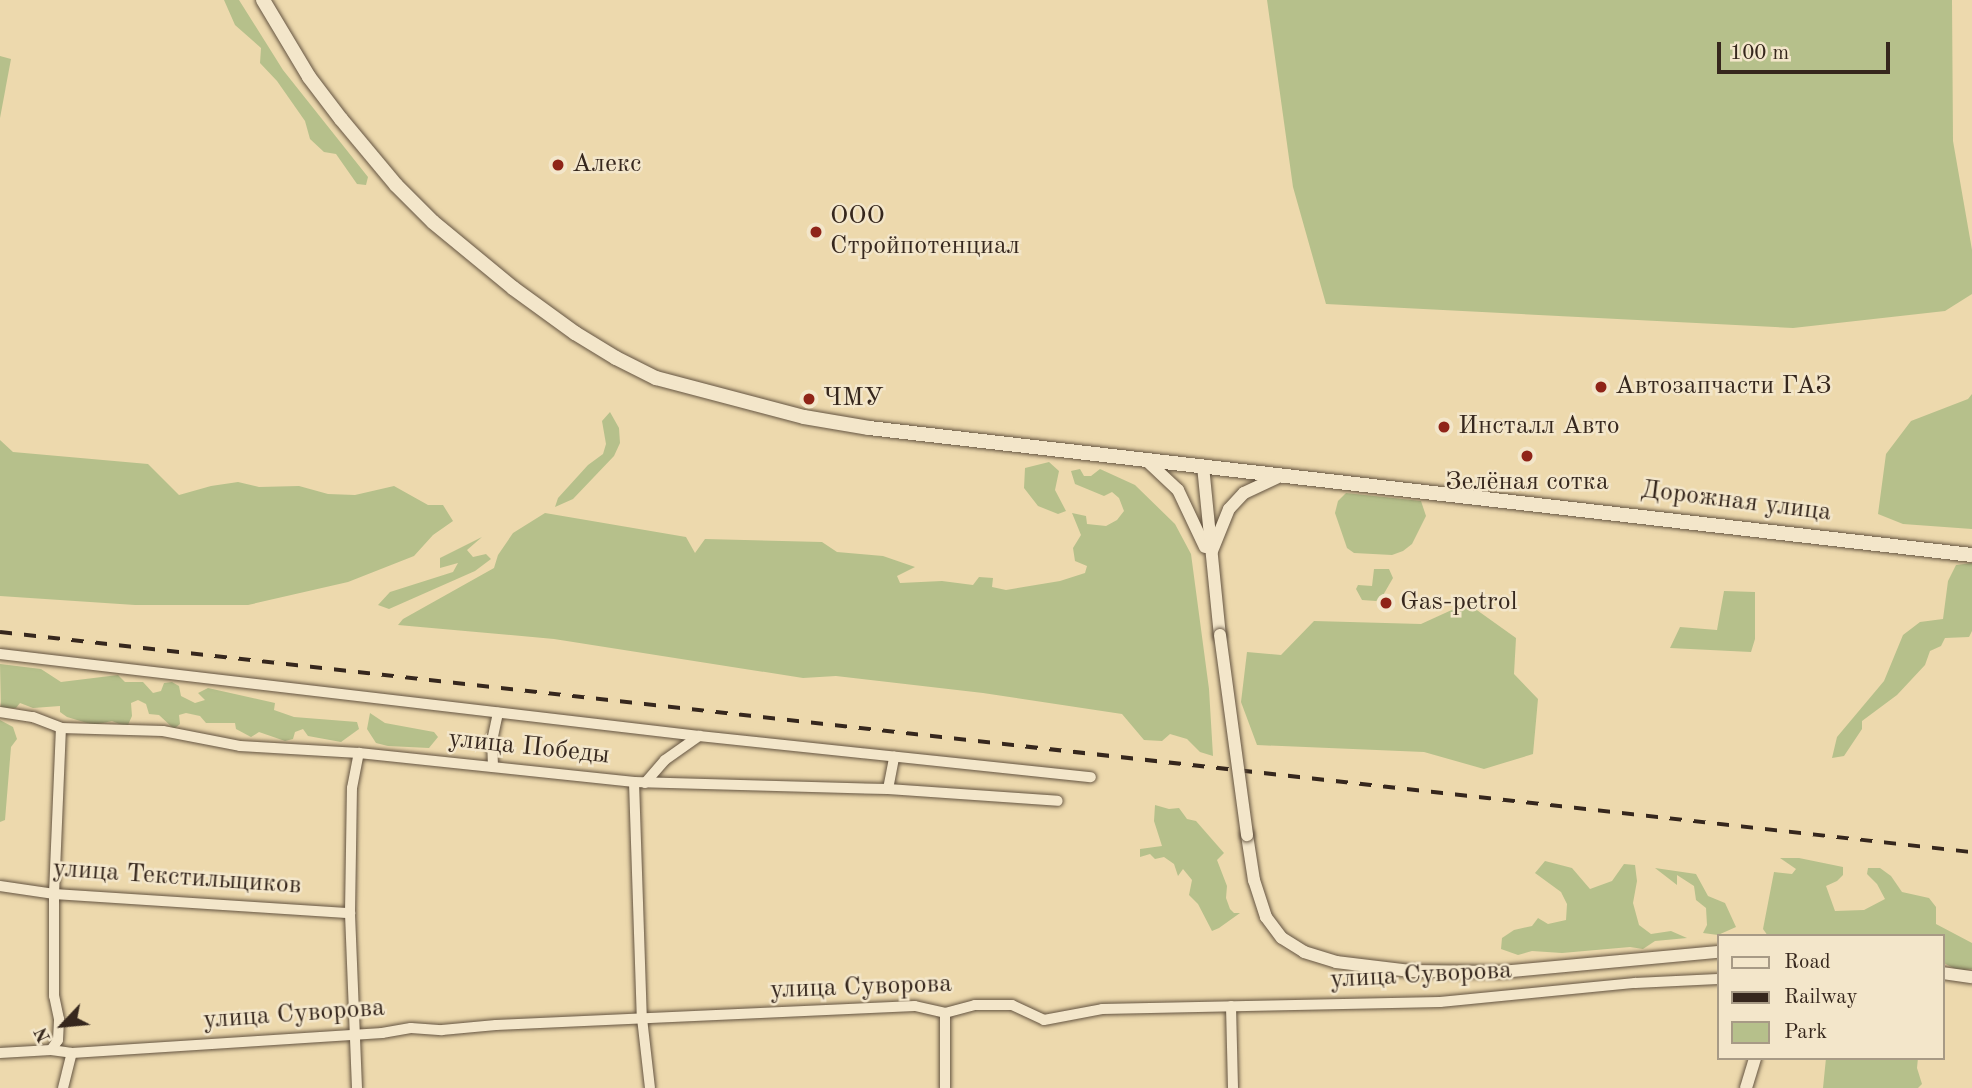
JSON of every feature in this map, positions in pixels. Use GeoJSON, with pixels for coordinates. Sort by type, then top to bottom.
{"type":"FeatureCollection","features":[{"type":"Feature","properties":{"kind":"main road","name":"Дорожная улица"},"geometry":{"type":"LineString","coordinates":[[263,0],[309,77],[396,185],[439,228],[513,288],[615,358],[656,378],[696,391],[804,417],[915,434],[1972,555]]}},
{"type":"Feature","properties":{"kind":"street"},"geometry":{"type":"LineString","coordinates":[[1146,460],[1178,490],[1210,558]]}},
{"type":"Feature","properties":{"kind":"street"},"geometry":{"type":"LineString","coordinates":[[1203,466],[1210,558],[1254,880],[1266,917],[1282,939],[1304,952],[1336,962],[1410,971],[1501,972],[1716,952]]}},
{"type":"Feature","properties":{"kind":"street"},"geometry":{"type":"LineString","coordinates":[[1210,558],[1218,529],[1229,509],[1244,493],[1286,475]]}},
{"type":"Feature","properties":{"kind":"street"},"geometry":{"type":"LineString","coordinates":[[0,654],[368,695],[699,736],[1091,777]]}},
{"type":"Feature","properties":{"kind":"street","name":"улица Победы"},"geometry":{"type":"LineString","coordinates":[[0,712],[33,717],[61,728],[163,731],[240,746],[359,753],[639,783],[888,789],[1058,801]]}},
{"type":"Feature","properties":{"kind":"street"},"geometry":{"type":"LineString","coordinates":[[493,767],[492,741],[498,713]]}},
{"type":"Feature","properties":{"kind":"street"},"geometry":{"type":"LineString","coordinates":[[51,1050],[58,1040],[59,1019],[54,996],[54,894],[61,728]]}},
{"type":"Feature","properties":{"kind":"street"},"geometry":{"type":"LineString","coordinates":[[650,1088],[642,1018],[639,783],[699,736]]}},
{"type":"Feature","properties":{"kind":"street"},"geometry":{"type":"LineString","coordinates":[[357,1088],[350,913],[352,788],[359,753]]}},
{"type":"Feature","properties":{"kind":"street"},"geometry":{"type":"LineString","coordinates":[[888,789],[894,757]]}},
{"type":"Feature","properties":{"kind":"street","name":"улица Текстильщиков"},"geometry":{"type":"LineString","coordinates":[[0,886],[54,894],[350,913]]}},
{"type":"Feature","properties":{"kind":"street"},"geometry":{"type":"LineString","coordinates":[[1944,973],[1972,977]]}},
{"type":"Feature","properties":{"kind":"street","name":"улица Суворова"},"geometry":{"type":"LineString","coordinates":[[0,1054],[51,1050],[72,1053],[353,1035],[411,1028],[442,1030],[915,1006],[945,1013],[975,1005],[1012,1004],[1044,1020],[1102,1009],[1440,1002],[1635,983],[1716,979]]}},
{"type":"Feature","properties":{"kind":"street"},"geometry":{"type":"LineString","coordinates":[[1231,1006],[1233,1088]]}},
{"type":"Feature","properties":{"kind":"street"},"geometry":{"type":"LineString","coordinates":[[945,1013],[945,1088]]}},
{"type":"Feature","properties":{"kind":"street"},"geometry":{"type":"LineString","coordinates":[[63,1088],[72,1053]]}},
{"type":"Feature","properties":{"kind":"street"},"geometry":{"type":"LineString","coordinates":[[1746,1088],[1754,1060]]}},
{"type":"Feature","properties":{"kind":"green space"},"geometry":{"type":"Polygon","coordinates":[[[224,0],[239,0],[283,70],[368,177],[366,185],[357,184],[336,154],[324,152],[310,139],[305,121],[277,81],[260,63],[261,48],[235,25],[224,0]]]}},
{"type":"Feature","properties":{"kind":"green space"},"geometry":{"type":"Polygon","coordinates":[[[1267,0],[1952,0],[1953,141],[1972,250],[1972,294],[1945,311],[1793,328],[1326,304],[1293,187],[1267,0]]]}},
{"type":"Feature","properties":{"kind":"green space"},"geometry":{"type":"Polygon","coordinates":[[[0,56],[11,59],[0,118],[0,56]]]}},
{"type":"Feature","properties":{"kind":"green space"},"geometry":{"type":"Polygon","coordinates":[[[1972,394],[1972,529],[1903,524],[1878,514],[1886,454],[1911,421],[1968,399],[1972,394]]]}},
{"type":"Feature","properties":{"kind":"green space"},"geometry":{"type":"Polygon","coordinates":[[[610,412],[619,428],[620,443],[614,456],[573,499],[555,507],[558,498],[588,465],[603,454],[606,444],[602,421],[610,412]]]}},
{"type":"Feature","properties":{"kind":"green space"},"geometry":{"type":"Polygon","coordinates":[[[0,440],[13,452],[148,464],[179,495],[238,482],[259,487],[299,486],[328,494],[355,495],[394,486],[428,505],[443,505],[453,521],[433,535],[414,556],[348,582],[248,605],[135,605],[0,596],[0,440]]]}},
{"type":"Feature","properties":{"kind":"green space"},"geometry":{"type":"Polygon","coordinates":[[[1049,462],[1059,471],[1055,490],[1066,511],[1058,514],[1038,506],[1024,488],[1025,468],[1049,462]]]}},
{"type":"Feature","properties":{"kind":"green space"},"geometry":{"type":"Polygon","coordinates":[[[1080,469],[1084,476],[1091,476],[1100,469],[1135,485],[1175,524],[1191,554],[1209,689],[1213,756],[1200,752],[1187,739],[1170,734],[1162,741],[1144,740],[1122,714],[983,693],[836,676],[803,678],[554,639],[398,625],[403,619],[494,568],[498,555],[513,533],[545,513],[686,537],[695,553],[705,539],[822,542],[837,552],[883,556],[915,567],[897,576],[900,583],[942,581],[973,585],[979,577],[993,578],[992,587],[1006,590],[1060,581],[1085,573],[1087,566],[1075,561],[1073,548],[1081,535],[1072,513],[1086,516],[1087,524],[1106,526],[1117,520],[1124,511],[1119,498],[1112,492],[1104,496],[1075,484],[1071,471],[1080,469]]]}},
{"type":"Feature","properties":{"kind":"green space"},"geometry":{"type":"Polygon","coordinates":[[[1346,493],[1421,501],[1426,516],[1412,544],[1392,555],[1354,553],[1347,548],[1335,513],[1338,501],[1346,493]]]}},
{"type":"Feature","properties":{"kind":"green space"},"geometry":{"type":"Polygon","coordinates":[[[482,537],[467,550],[473,557],[486,554],[491,559],[475,571],[389,609],[378,605],[390,592],[453,572],[458,563],[440,568],[440,558],[482,537]]]}},
{"type":"Feature","properties":{"kind":"green space"},"geometry":{"type":"Polygon","coordinates":[[[1972,563],[1972,631],[1969,637],[1945,638],[1941,646],[1930,651],[1925,665],[1897,695],[1862,721],[1862,729],[1844,756],[1832,758],[1837,737],[1884,681],[1903,635],[1920,622],[1943,619],[1948,581],[1956,565],[1972,563]]]}},
{"type":"Feature","properties":{"kind":"green space"},"geometry":{"type":"Polygon","coordinates":[[[1374,569],[1389,569],[1393,578],[1382,597],[1376,601],[1362,600],[1356,589],[1358,585],[1372,586],[1374,569]]]}},
{"type":"Feature","properties":{"kind":"green space"},"geometry":{"type":"Polygon","coordinates":[[[1724,591],[1755,592],[1755,639],[1751,652],[1670,648],[1680,627],[1717,630],[1724,591]]]}},
{"type":"Feature","properties":{"kind":"green space"},"geometry":{"type":"Polygon","coordinates":[[[1467,603],[1516,638],[1514,674],[1538,699],[1533,754],[1484,769],[1424,752],[1257,745],[1241,702],[1247,652],[1281,655],[1314,621],[1421,624],[1467,603]]]}},
{"type":"Feature","properties":{"kind":"green space"},"geometry":{"type":"Polygon","coordinates":[[[0,664],[41,669],[61,682],[118,675],[125,682],[143,682],[153,693],[161,691],[164,683],[172,682],[179,686],[181,696],[195,703],[205,700],[198,693],[208,688],[275,703],[274,710],[294,717],[357,722],[359,729],[341,742],[308,736],[303,729],[295,732],[293,739],[285,741],[259,732],[251,737],[236,729],[235,723],[206,723],[200,716],[186,713],[179,715],[180,724],[174,729],[159,715],[149,714],[146,704],[138,700],[131,703],[132,716],[127,727],[112,721],[94,725],[67,717],[60,712],[60,706],[33,708],[20,703],[16,708],[1,709],[0,664]]]}},
{"type":"Feature","properties":{"kind":"green space"},"geometry":{"type":"Polygon","coordinates":[[[370,713],[385,723],[434,732],[438,737],[429,748],[376,743],[367,729],[370,713]]]}},
{"type":"Feature","properties":{"kind":"green space"},"geometry":{"type":"Polygon","coordinates":[[[0,720],[13,727],[17,739],[11,747],[5,820],[0,822],[0,720]]]}},
{"type":"Feature","properties":{"kind":"green space"},"geometry":{"type":"Polygon","coordinates":[[[1155,805],[1169,809],[1179,808],[1187,819],[1196,821],[1224,853],[1217,860],[1227,886],[1226,898],[1230,909],[1234,913],[1240,913],[1219,928],[1212,931],[1198,904],[1189,895],[1192,880],[1183,869],[1178,876],[1174,864],[1164,857],[1155,859],[1150,854],[1140,857],[1140,849],[1162,846],[1154,821],[1155,805]]]}},
{"type":"Feature","properties":{"kind":"green space"},"geometry":{"type":"Polygon","coordinates":[[[1780,858],[1799,858],[1843,867],[1843,875],[1826,886],[1835,911],[1864,910],[1885,899],[1877,884],[1867,874],[1868,868],[1880,868],[1891,876],[1902,892],[1929,898],[1936,907],[1936,924],[1972,943],[1972,969],[1959,971],[1944,963],[1944,934],[1767,934],[1763,929],[1774,872],[1792,874],[1796,869],[1780,858]]]}},
{"type":"Feature","properties":{"kind":"green space"},"geometry":{"type":"Polygon","coordinates":[[[1545,861],[1572,868],[1590,889],[1612,881],[1624,864],[1635,865],[1637,881],[1633,903],[1639,925],[1651,934],[1671,931],[1687,938],[1655,941],[1643,949],[1630,947],[1562,953],[1532,951],[1518,955],[1501,949],[1502,938],[1514,930],[1532,926],[1538,918],[1548,924],[1566,920],[1567,904],[1561,892],[1535,873],[1545,861]]]}},
{"type":"Feature","properties":{"kind":"green space"},"geometry":{"type":"Polygon","coordinates":[[[1655,868],[1696,874],[1708,896],[1725,903],[1736,927],[1720,934],[1703,933],[1707,925],[1706,908],[1696,900],[1694,886],[1677,875],[1677,885],[1655,868]]]}},
{"type":"Feature","properties":{"kind":"green space"},"geometry":{"type":"Polygon","coordinates":[[[1826,1060],[1918,1060],[1917,1068],[1922,1084],[1918,1088],[1823,1088],[1826,1060]]]}},
{"type":"Feature","properties":{"kind":"railway"},"geometry":{"type":"LineString","coordinates":[[0,632],[1972,852]]}},
{"type":"Feature","properties":{"kind":"place","name":"Алекс"},"geometry":{"type":"Point","coordinates":[558,165]}},
{"type":"Feature","properties":{"kind":"place","name":"ООО Стройпотенциал"},"geometry":{"type":"Point","coordinates":[816,232]}},
{"type":"Feature","properties":{"kind":"place","name":"Автозапчасти ГАЗ"},"geometry":{"type":"Point","coordinates":[1601,387]}},
{"type":"Feature","properties":{"kind":"place","name":"ЧМУ"},"geometry":{"type":"Point","coordinates":[809,399]}},
{"type":"Feature","properties":{"kind":"place","name":"Инсталл Авто"},"geometry":{"type":"Point","coordinates":[1444,427]}},
{"type":"Feature","properties":{"kind":"place","name":"Зелёная сотка"},"geometry":{"type":"Point","coordinates":[1527,456]}},
{"type":"Feature","properties":{"kind":"place","name":"Gas-petrol"},"geometry":{"type":"Point","coordinates":[1386,603]}}]}
